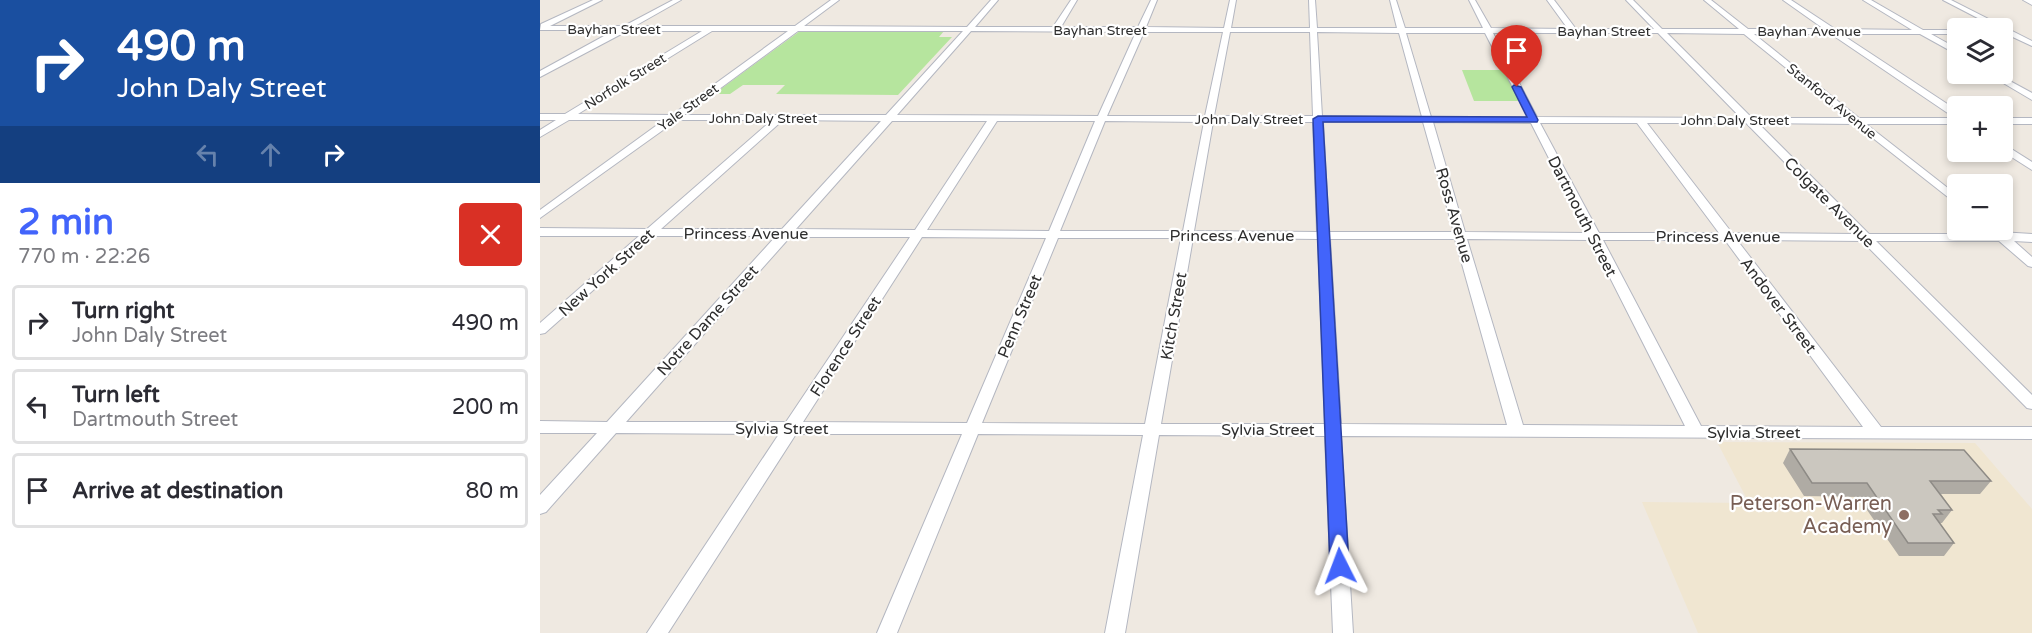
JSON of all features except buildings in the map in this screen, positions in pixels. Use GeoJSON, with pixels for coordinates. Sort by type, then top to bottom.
{"type":"FeatureCollection","features":[{"type":"Feature","properties":{"kind":"street"},"geometry":{"type":"LineString","coordinates":[[540,28],[599,0]]}},
{"type":"Feature","properties":{"kind":"street"},"geometry":{"type":"LineString","coordinates":[[540,74],[678,0]]}},
{"type":"Feature","properties":{"kind":"street","name":"Yale Street"},"geometry":{"type":"LineString","coordinates":[[540,215],[836,0]]}},
{"type":"Feature","properties":{"kind":"street","name":"Notre Dame Street"},"geometry":{"type":"LineString","coordinates":[[540,507],[995,0]]}},
{"type":"Feature","properties":{"kind":"street"},"geometry":{"type":"LineString","coordinates":[[1055,30],[1074,0]]}},
{"type":"Feature","properties":{"kind":"street","name":"Penn Street"},"geometry":{"type":"LineString","coordinates":[[887,633],[1053,234],[1154,0]]}},
{"type":"Feature","properties":{"kind":"street","name":"Kitch Street"},"geometry":{"type":"LineString","coordinates":[[1115,633],[1233,0]]}},
{"type":"Feature","properties":{"kind":"street"},"geometry":{"type":"LineString","coordinates":[[1312,0],[1343,633]]}},
{"type":"Feature","properties":{"kind":"street","name":"Ross Avenue"},"geometry":{"type":"LineString","coordinates":[[1393,0],[1516,430]]}},
{"type":"Feature","properties":{"kind":"street","name":"Dartmouth Street"},"geometry":{"type":"LineString","coordinates":[[1472,0],[1696,431]]}},
{"type":"Feature","properties":{"kind":"street"},"geometry":{"type":"LineString","coordinates":[[1550,0],[1574,31]]}},
{"type":"Feature","properties":{"kind":"street","name":"Colgate Avenue"},"geometry":{"type":"LineString","coordinates":[[1629,0],[2032,405]]}},
{"type":"Feature","properties":{"kind":"street","name":"Stanford Avenue"},"geometry":{"type":"LineString","coordinates":[[1707,0],[1947,193]]}},
{"type":"Feature","properties":{"kind":"street"},"geometry":{"type":"LineString","coordinates":[[1786,0],[1947,109]]}},
{"type":"Feature","properties":{"kind":"street"},"geometry":{"type":"LineString","coordinates":[[1866,0],[1947,47]]}},
{"type":"Feature","properties":{"kind":"street"},"geometry":{"type":"LineString","coordinates":[[1946,0],[1981,18]]}},
{"type":"Feature","properties":{"kind":"street"},"geometry":{"type":"LineString","coordinates":[[2026,0],[2032,3]]}},
{"type":"Feature","properties":{"kind":"street","name":"Bayhan Street"},"geometry":{"type":"LineString","coordinates":[[540,28],[1660,31]]}},
{"type":"Feature","properties":{"kind":"street","name":"Norfolk Street"},"geometry":{"type":"LineString","coordinates":[[540,134],[710,29]]}},
{"type":"Feature","properties":{"kind":"street","name":"Bayhan Avenue"},"geometry":{"type":"LineString","coordinates":[[1660,31],[1947,32]]}},
{"type":"Feature","properties":{"kind":"street"},"geometry":{"type":"LineString","coordinates":[[2013,31],[2032,32]]}},
{"type":"Feature","properties":{"kind":"street"},"geometry":{"type":"LineString","coordinates":[[2013,34],[2032,44]]}},
{"type":"Feature","properties":{"kind":"street"},"geometry":{"type":"LineString","coordinates":[[2009,84],[2032,97]]}},
{"type":"Feature","properties":{"kind":"street","name":"John Daly Street"},"geometry":{"type":"LineString","coordinates":[[540,117],[1947,121]]}},
{"type":"Feature","properties":{"kind":"street","name":"New York Street"},"geometry":{"type":"LineString","coordinates":[[540,330],[780,118]]}},
{"type":"Feature","properties":{"kind":"street","name":"Florence Street"},"geometry":{"type":"LineString","coordinates":[[657,633],[994,118]]}},
{"type":"Feature","properties":{"kind":"street","name":"Andover Street"},"geometry":{"type":"LineString","coordinates":[[1640,120],[1876,432]]}},
{"type":"Feature","properties":{"kind":"street"},"geometry":{"type":"LineString","coordinates":[[2013,121],[2032,121]]}},
{"type":"Feature","properties":{"kind":"street"},"geometry":{"type":"LineString","coordinates":[[2013,154],[2032,166]]}},
{"type":"Feature","properties":{"kind":"street","name":"Princess Avenue"},"geometry":{"type":"LineString","coordinates":[[540,232],[1593,236],[1947,235]]}},
{"type":"Feature","properties":{"kind":"street","name":"Princess Avenue"},"geometry":{"type":"LineString","coordinates":[[2013,236],[2032,238]]}},
{"type":"Feature","properties":{"kind":"street"},"geometry":{"type":"LineString","coordinates":[[2003,240],[2032,263]]}},
{"type":"Feature","properties":{"kind":"street","name":"Sylvia Street"},"geometry":{"type":"LineString","coordinates":[[540,427],[2032,433]]}},
{"type":"Feature","properties":{"kind":"shaded area"},"geometry":{"type":"Polygon","coordinates":[[[1717,442],[1975,443],[2032,509],[2032,633],[1698,633],[1642,502],[1749,503],[1717,442]]]}},
{"type":"Feature","properties":{"kind":"green space"},"geometry":{"type":"Polygon","coordinates":[[[800,31],[944,31],[939,37],[952,37],[898,95],[776,94],[785,85],[743,85],[730,94],[714,94],[800,31]]]}},
{"type":"Feature","properties":{"kind":"green space"},"geometry":{"type":"Polygon","coordinates":[[[1462,70],[1504,70],[1519,101],[1474,101],[1462,70]]]}},
{"type":"Feature","properties":{"kind":"place","name":"Peterson-Warren Academy"},"geometry":{"type":"Point","coordinates":[1904,515]}},
{"type":"Feature","properties":{"kind":"route"},"geometry":{"type":"LineString","coordinates":[[1340,566],[1318,119],[1534,120],[1517,87]]}}]}
